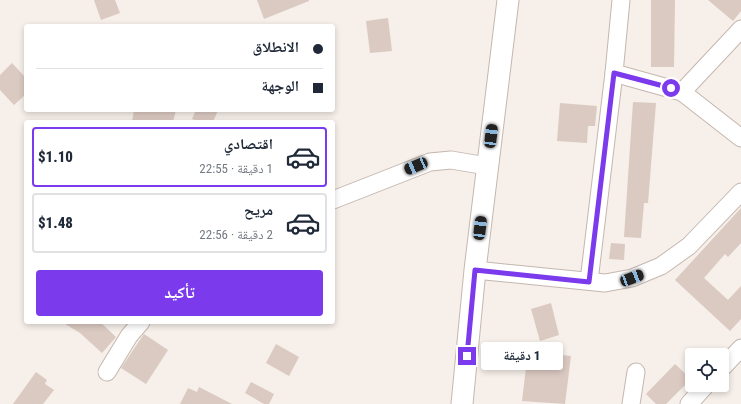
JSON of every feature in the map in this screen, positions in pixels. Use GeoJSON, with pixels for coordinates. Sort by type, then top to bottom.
{"type":"FeatureCollection","features":[{"type":"Feature","properties":{"kind":"street"},"geometry":{"type":"LineString","coordinates":[[462,404],[475,270],[508,0]]}},
{"type":"Feature","properties":{"kind":"street"},"geometry":{"type":"LineString","coordinates":[[589,282],[614,73],[621,0]]}},
{"type":"Feature","properties":{"kind":"street"},"geometry":{"type":"LineString","coordinates":[[682,92],[741,29]]}},
{"type":"Feature","properties":{"kind":"street"},"geometry":{"type":"LineString","coordinates":[[614,73],[682,92],[741,138]]}},
{"type":"Feature","properties":{"kind":"street"},"geometry":{"type":"LineString","coordinates":[[335,199],[430,162],[451,160],[487,166]]}},
{"type":"Feature","properties":{"kind":"street"},"geometry":{"type":"LineString","coordinates":[[475,270],[589,282],[618,281],[661,266],[690,246],[741,192]]}},
{"type":"Feature","properties":{"kind":"street"},"geometry":{"type":"LineString","coordinates":[[107,372],[128,336],[139,324]]}},
{"type":"Feature","properties":{"kind":"street"},"geometry":{"type":"LineString","coordinates":[[729,361],[741,348]]}},
{"type":"Feature","properties":{"kind":"street"},"geometry":{"type":"LineString","coordinates":[[631,404],[636,372]]}},
{"type":"Feature","properties":{"kind":"street"},"geometry":{"type":"LineString","coordinates":[[689,404],[700,392]]}},
{"type":"Feature","properties":{"kind":"building"},"geometry":{"type":"Polygon","coordinates":[[[94,0],[115,0],[120,13],[101,20],[94,0]]]}},
{"type":"Feature","properties":{"kind":"building"},"geometry":{"type":"Polygon","coordinates":[[[257,0],[309,0],[309,1],[264,19],[257,0]]]}},
{"type":"Feature","properties":{"kind":"building"},"geometry":{"type":"Polygon","coordinates":[[[651,0],[675,0],[674,67],[651,67],[651,0]]]}},
{"type":"Feature","properties":{"kind":"building"},"geometry":{"type":"Polygon","coordinates":[[[708,0],[741,0],[741,11],[733,21],[708,0]]]}},
{"type":"Feature","properties":{"kind":"building"},"geometry":{"type":"Polygon","coordinates":[[[388,18],[392,51],[370,53],[366,21],[388,18]]]}},
{"type":"Feature","properties":{"kind":"building"},"geometry":{"type":"Polygon","coordinates":[[[12,63],[24,76],[24,96],[14,105],[0,90],[0,75],[12,63]]]}},
{"type":"Feature","properties":{"kind":"building"},"geometry":{"type":"Polygon","coordinates":[[[633,102],[656,103],[648,203],[644,203],[641,238],[624,237],[633,102]]]}},
{"type":"Feature","properties":{"kind":"building"},"geometry":{"type":"Polygon","coordinates":[[[560,103],[597,106],[595,126],[588,126],[587,143],[557,141],[560,103]]]}},
{"type":"Feature","properties":{"kind":"building"},"geometry":{"type":"Polygon","coordinates":[[[134,112],[176,112],[174,120],[132,120],[134,112]]]}},
{"type":"Feature","properties":{"kind":"building"},"geometry":{"type":"Polygon","coordinates":[[[195,112],[217,112],[214,120],[192,119],[195,112]]]}},
{"type":"Feature","properties":{"kind":"building"},"geometry":{"type":"Polygon","coordinates":[[[741,208],[741,243],[728,257],[725,254],[704,278],[728,300],[741,286],[741,319],[730,331],[675,280],[741,208]]]}},
{"type":"Feature","properties":{"kind":"building"},"geometry":{"type":"Polygon","coordinates":[[[611,243],[625,244],[624,260],[609,259],[611,243]]]}},
{"type":"Feature","properties":{"kind":"building"},"geometry":{"type":"Polygon","coordinates":[[[551,303],[559,335],[540,341],[531,309],[551,303]]]}},
{"type":"Feature","properties":{"kind":"building"},"geometry":{"type":"Polygon","coordinates":[[[65,324],[102,324],[116,337],[102,353],[80,333],[65,324]]]}},
{"type":"Feature","properties":{"kind":"building"},"geometry":{"type":"Polygon","coordinates":[[[144,334],[168,350],[146,384],[121,368],[144,334]]]}},
{"type":"Feature","properties":{"kind":"building"},"geometry":{"type":"Polygon","coordinates":[[[276,344],[299,357],[289,376],[266,363],[276,344]]]}},
{"type":"Feature","properties":{"kind":"building"},"geometry":{"type":"Polygon","coordinates":[[[528,351],[571,356],[565,404],[522,401],[528,351]]]}},
{"type":"Feature","properties":{"kind":"building"},"geometry":{"type":"Polygon","coordinates":[[[675,364],[685,373],[685,385],[666,404],[656,404],[646,394],[675,364]]]}},
{"type":"Feature","properties":{"kind":"building"},"geometry":{"type":"Polygon","coordinates":[[[36,372],[47,380],[45,384],[54,390],[43,404],[13,404],[36,372]]]}},
{"type":"Feature","properties":{"kind":"building"},"geometry":{"type":"Polygon","coordinates":[[[251,382],[274,394],[269,404],[264,404],[245,393],[251,382]]]}},
{"type":"Feature","properties":{"kind":"building"},"geometry":{"type":"Polygon","coordinates":[[[199,387],[232,404],[180,404],[188,388],[197,392],[199,387]]]}},
{"type":"Feature","properties":{"kind":"route"},"geometry":{"type":"LineString","coordinates":[[467,356],[475,270],[527,274],[589,282],[614,73],[671,88]]}}]}
